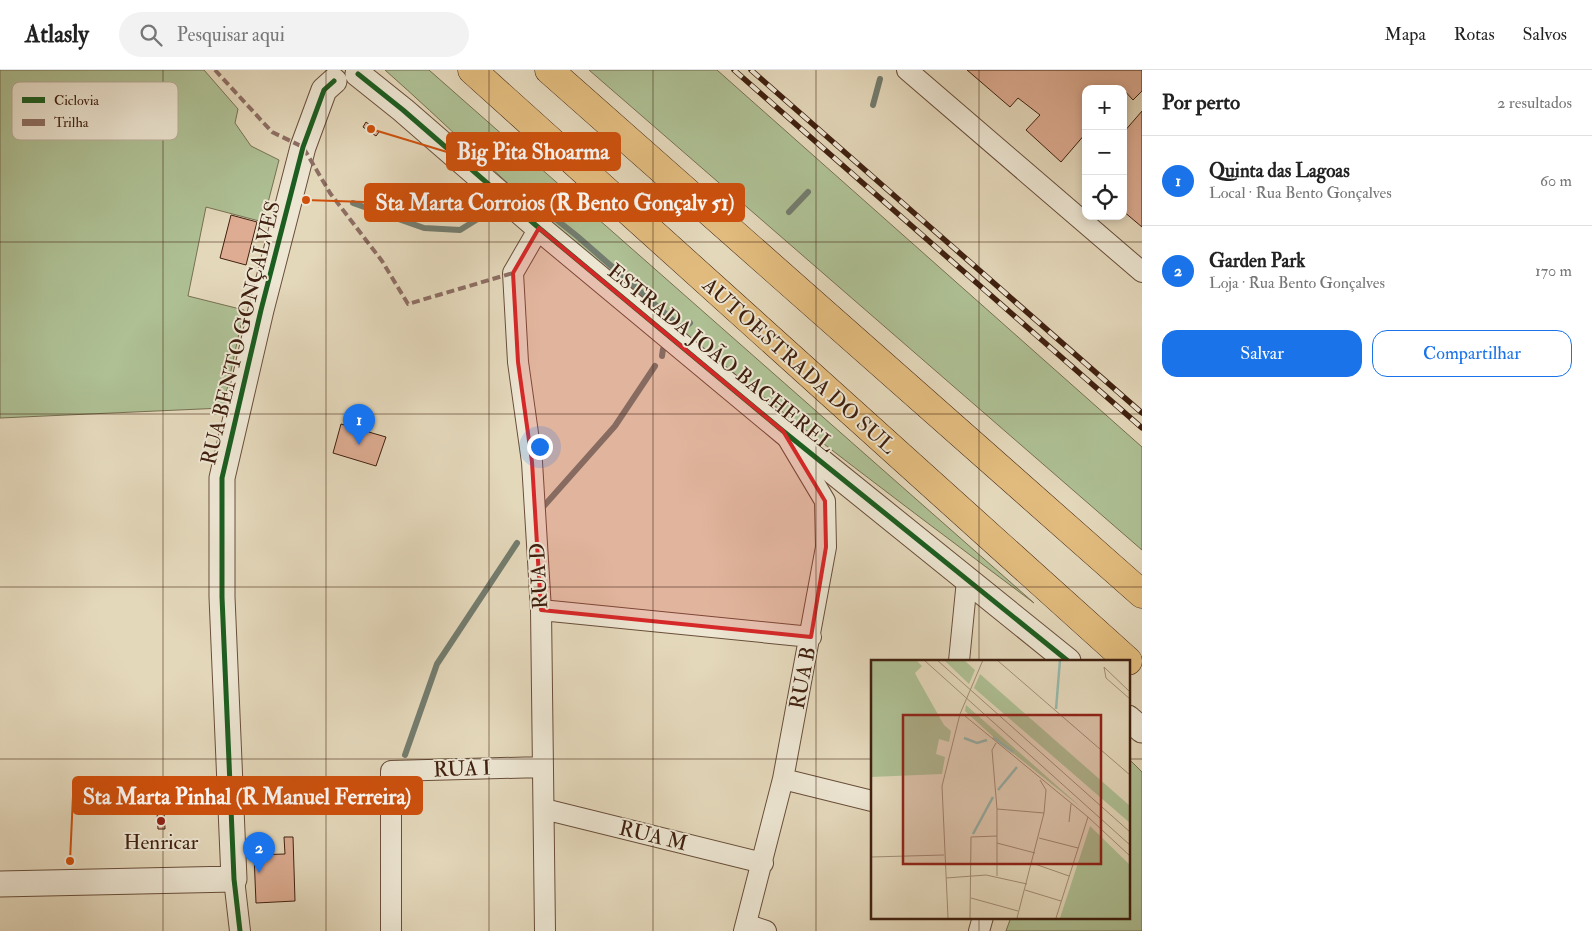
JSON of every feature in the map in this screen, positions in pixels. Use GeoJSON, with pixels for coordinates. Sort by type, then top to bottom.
{"type":"FeatureCollection","features":[{"type":"Feature","properties":{"kind":"highway","name":"AUTOESTRADA DO SUL"},"geometry":{"type":"LineString","coordinates":[[472,70],[1127,660]]}},
{"type":"Feature","properties":{"kind":"highway"},"geometry":{"type":"LineString","coordinates":[[549,70],[1142,594]]}},
{"type":"Feature","properties":{"kind":"highway","name":"AUTOESTRADA DO SUL"},"geometry":{"type":"LineString","coordinates":[[1130,663],[1142,674]]}},
{"type":"Feature","properties":{"kind":"street"},"geometry":{"type":"LineString","coordinates":[[907,70],[1142,272]]}},
{"type":"Feature","properties":{"kind":"street"},"geometry":{"type":"LineString","coordinates":[[330,75],[348,83],[359,72]]}},
{"type":"Feature","properties":{"kind":"street","name":"ESTRADA JOÃO BACHEREL"},"geometry":{"type":"LineString","coordinates":[[359,72],[539,228],[783,431],[1065,660]]}},
{"type":"Feature","properties":{"kind":"street","name":"RUA BENTO GONÇALVES"},"geometry":{"type":"LineString","coordinates":[[240,931],[234,879],[222,597],[222,478],[261,310],[303,147],[330,75]]}},
{"type":"Feature","properties":{"kind":"street","name":"RUA D"},"geometry":{"type":"LineString","coordinates":[[539,228],[513,273],[518,362],[532,462],[541,610],[545,931]]}},
{"type":"Feature","properties":{"kind":"street","name":"RUA B"},"geometry":{"type":"LineString","coordinates":[[745,928],[783,779],[811,637],[826,547],[825,501],[783,431]]}},
{"type":"Feature","properties":{"kind":"street"},"geometry":{"type":"LineString","coordinates":[[958,660],[967,580]]}},
{"type":"Feature","properties":{"kind":"street"},"geometry":{"type":"LineString","coordinates":[[541,610],[811,637]]}},
{"type":"Feature","properties":{"kind":"street"},"geometry":{"type":"LineString","coordinates":[[1130,720],[1142,730]]}},
{"type":"Feature","properties":{"kind":"street","name":"RUA I"},"geometry":{"type":"LineString","coordinates":[[391,931],[391,771],[542,767]]}},
{"type":"Feature","properties":{"kind":"street"},"geometry":{"type":"LineString","coordinates":[[783,779],[871,801]]}},
{"type":"Feature","properties":{"kind":"street","name":"RUA M"},"geometry":{"type":"LineString","coordinates":[[544,809],[763,863]]}},
{"type":"Feature","properties":{"kind":"street"},"geometry":{"type":"LineString","coordinates":[[0,884],[234,879]]}},
{"type":"Feature","properties":{"kind":"street"},"geometry":{"type":"LineString","coordinates":[[979,931],[983,918]]}},
{"type":"Feature","properties":{"kind":"street"},"geometry":{"type":"LineString","coordinates":[[745,928],[766,931]]}},
{"type":"Feature","properties":{"kind":"highlighted area"},"geometry":{"type":"Polygon","coordinates":[[[539,228],[783,431],[825,501],[826,547],[811,637],[541,610],[532,462],[518,362],[513,273],[539,228]]]}},
{"type":"Feature","properties":{"kind":"green space"},"geometry":{"type":"Polygon","coordinates":[[[0,70],[204,70],[238,109],[235,123],[251,146],[279,160],[263,222],[206,207],[188,296],[244,310],[223,408],[0,418],[0,70]]]}},
{"type":"Feature","properties":{"kind":"green space"},"geometry":{"type":"Polygon","coordinates":[[[385,70],[429,70],[1034,603],[854,467],[619,281],[562,232],[385,70]]]}},
{"type":"Feature","properties":{"kind":"green space"},"geometry":{"type":"Polygon","coordinates":[[[589,70],[717,70],[1142,447],[1142,550],[589,70]]]}},
{"type":"Feature","properties":{"kind":"green space"},"geometry":{"type":"Polygon","coordinates":[[[1130,760],[1142,772],[1142,931],[1006,931],[1011,918],[1130,918],[1130,760]]]}},
{"type":"Feature","properties":{"kind":"building"},"geometry":{"type":"Polygon","coordinates":[[[967,70],[1142,70],[1142,91],[1133,100],[1127,93],[1127,85],[1082,85],[1082,138],[1061,162],[1026,130],[1040,115],[1018,98],[1010,107],[967,70]]]}},
{"type":"Feature","properties":{"kind":"building"},"geometry":{"type":"Polygon","coordinates":[[[1142,111],[1142,227],[1127,214],[1127,128],[1142,111]]]}},
{"type":"Feature","properties":{"kind":"building"},"geometry":{"type":"Polygon","coordinates":[[[366,122],[379,132],[376,136],[363,127],[366,122]]]}},
{"type":"Feature","properties":{"kind":"building"},"geometry":{"type":"Polygon","coordinates":[[[231,215],[257,222],[246,265],[220,258],[231,215]]]}},
{"type":"Feature","properties":{"kind":"building"},"geometry":{"type":"Polygon","coordinates":[[[341,424],[386,437],[376,466],[333,453],[341,424]]]}},
{"type":"Feature","properties":{"kind":"building","name":"Henricar"},"geometry":{"type":"Polygon","coordinates":[[[157,812],[164,812],[165,829],[158,829],[157,812]]]}},
{"type":"Feature","properties":{"kind":"building"},"geometry":{"type":"Polygon","coordinates":[[[284,837],[293,837],[295,901],[256,903],[254,855],[285,854],[284,837]]]}},
{"type":"Feature","properties":{"kind":"waterway"},"geometry":{"type":"LineString","coordinates":[[873,105],[880,79]]}},
{"type":"Feature","properties":{"kind":"waterway"},"geometry":{"type":"LineString","coordinates":[[789,212],[808,192]]}},
{"type":"Feature","properties":{"kind":"waterway"},"geometry":{"type":"LineString","coordinates":[[516,197],[523,193],[577,236],[683,329],[690,323]]}},
{"type":"Feature","properties":{"kind":"waterway"},"geometry":{"type":"LineString","coordinates":[[353,203],[424,228],[460,230],[484,215]]}},
{"type":"Feature","properties":{"kind":"waterway"},"geometry":{"type":"LineString","coordinates":[[662,356],[663,349]]}},
{"type":"Feature","properties":{"kind":"waterway"},"geometry":{"type":"LineString","coordinates":[[543,507],[615,426],[655,366]]}},
{"type":"Feature","properties":{"kind":"waterway"},"geometry":{"type":"LineString","coordinates":[[405,755],[437,664],[517,543]]}},
{"type":"Feature","properties":{"kind":"railway"},"geometry":{"type":"LineString","coordinates":[[734,70],[1142,428]]}},
{"type":"Feature","properties":{"kind":"railway"},"geometry":{"type":"LineString","coordinates":[[751,70],[1142,413]]}},
{"type":"Feature","properties":{"kind":"marked path"},"geometry":{"type":"LineString","coordinates":[[215,70],[272,132],[303,147],[330,193],[382,261],[408,304],[513,273]]}},
{"type":"Feature","properties":{"kind":"cycle path"},"geometry":{"type":"LineString","coordinates":[[358,74],[403,110],[539,228],[783,431],[1067,660]]}},
{"type":"Feature","properties":{"kind":"cycle path"},"geometry":{"type":"LineString","coordinates":[[240,931],[234,879],[222,597],[222,478],[261,310],[303,147],[324,90],[334,81]]}},
{"type":"Feature","properties":{"kind":"place","name":"Big Pita Shoarma"},"geometry":{"type":"Point","coordinates":[371,129]}},
{"type":"Feature","properties":{"kind":"place","name":"Sta Marta Corroios (R Bento Gonçalv 51)"},"geometry":{"type":"Point","coordinates":[306,200]}},
{"type":"Feature","properties":{"kind":"place","name":"Quinta das Lagoas"},"geometry":{"type":"Point","coordinates":[359,445]}},
{"type":"Feature","properties":{"kind":"place","name":"Henricar"},"geometry":{"type":"Point","coordinates":[161,821]}},
{"type":"Feature","properties":{"kind":"place","name":"Sta Marta Pinhal (R Manuel Ferreira)"},"geometry":{"type":"Point","coordinates":[70,861]}},
{"type":"Feature","properties":{"kind":"place","name":"Garden Park"},"geometry":{"type":"Point","coordinates":[259,873]}}]}
